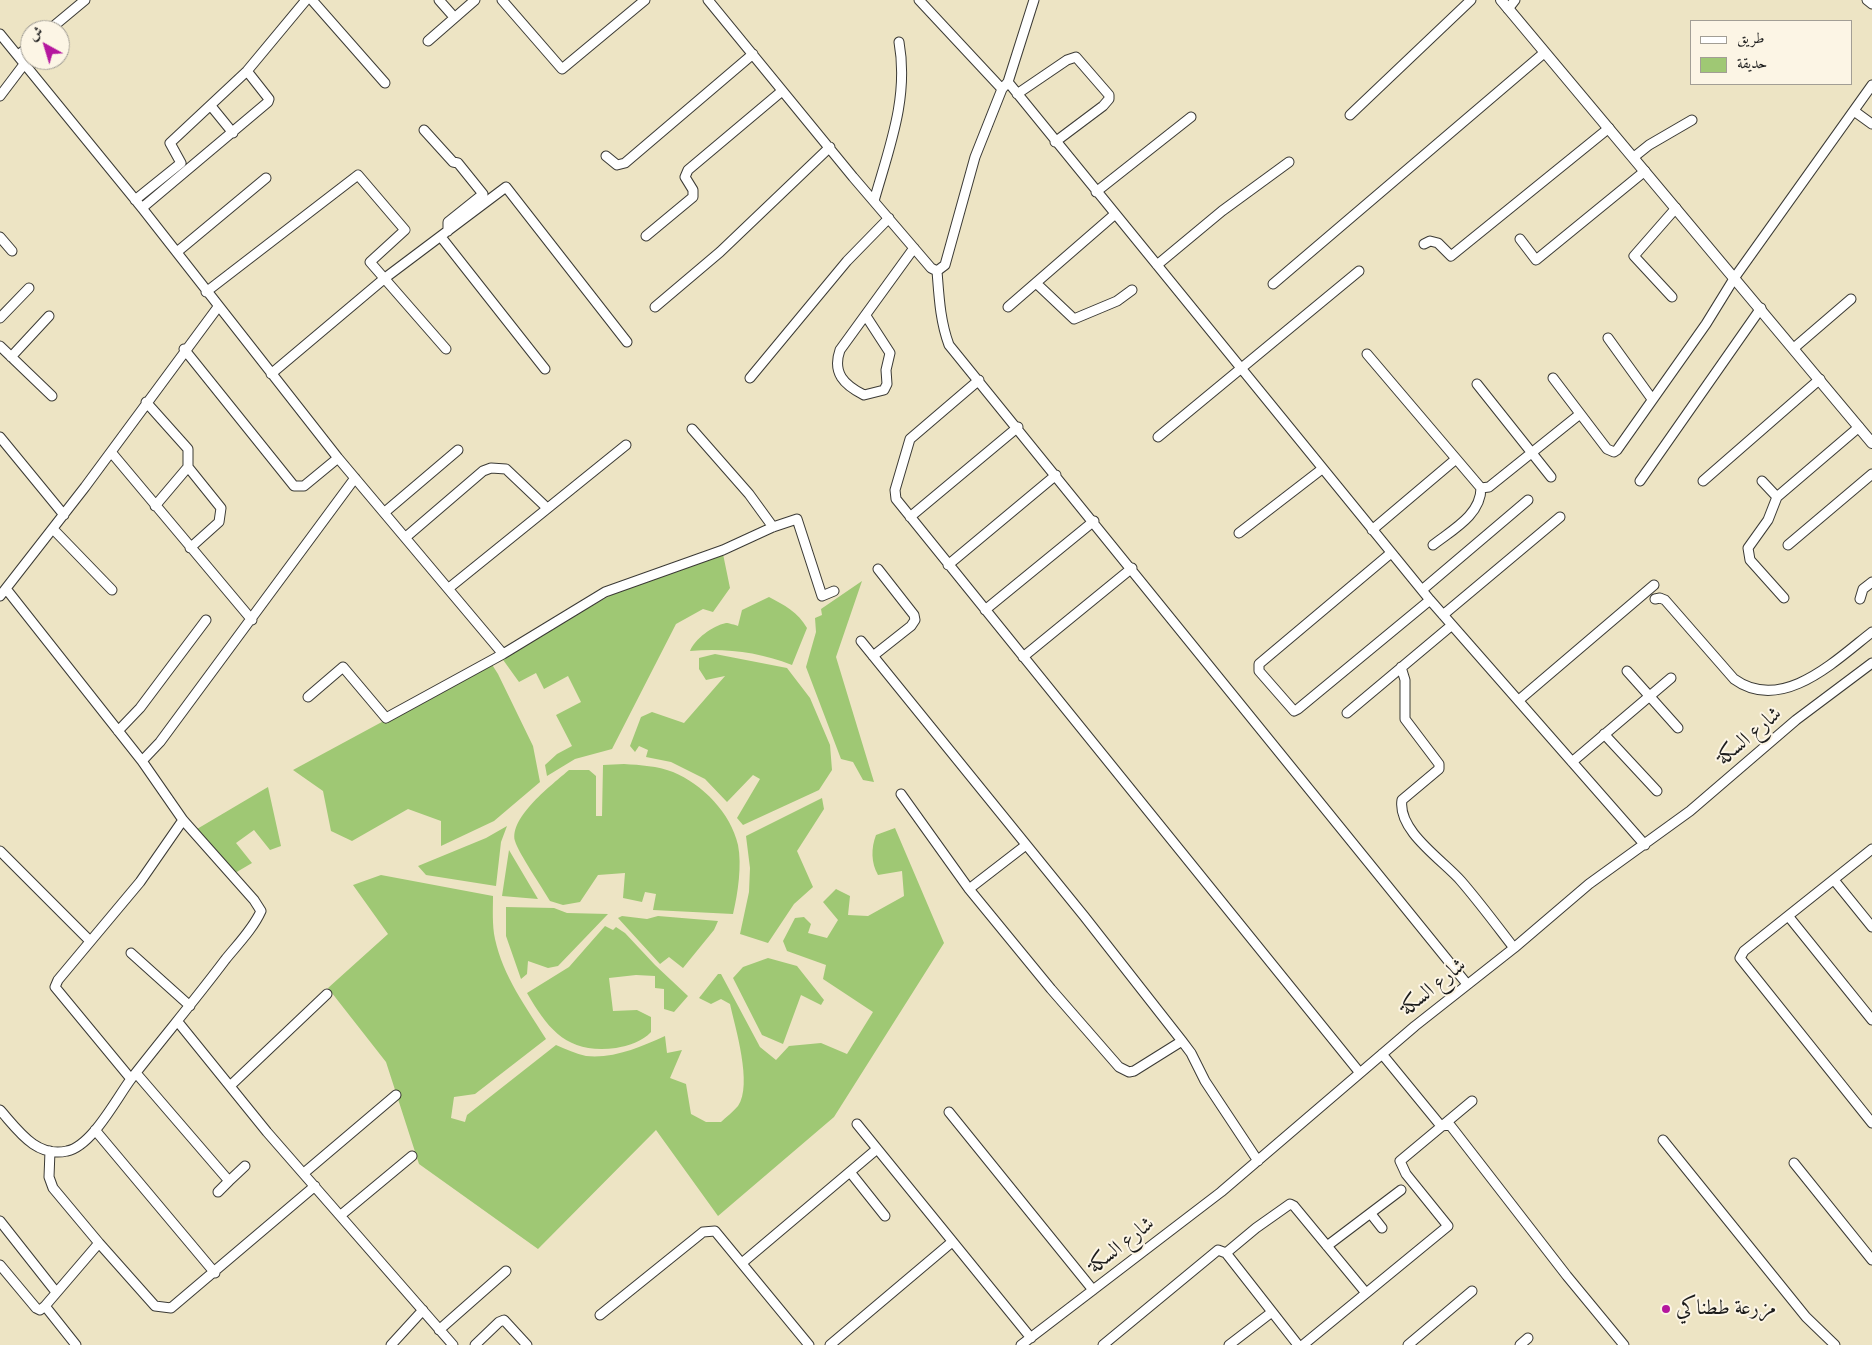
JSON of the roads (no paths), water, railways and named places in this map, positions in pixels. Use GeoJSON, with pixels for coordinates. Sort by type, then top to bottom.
{"type":"FeatureCollection","features":[{"type":"Feature","properties":{"kind":"main road"},"geometry":{"type":"LineString","coordinates":[[1500,0],[1735,277],[1872,443]]}},
{"type":"Feature","properties":{"kind":"street"},"geometry":{"type":"LineString","coordinates":[[61,20],[85,0]]}},
{"type":"Feature","properties":{"kind":"street"},"geometry":{"type":"LineString","coordinates":[[135,200],[181,163],[170,143],[247,71],[306,0]]}},
{"type":"Feature","properties":{"kind":"street"},"geometry":{"type":"LineString","coordinates":[[312,0],[385,83]]}},
{"type":"Feature","properties":{"kind":"street"},"geometry":{"type":"LineString","coordinates":[[439,0],[454,18]]}},
{"type":"Feature","properties":{"kind":"street"},"geometry":{"type":"LineString","coordinates":[[428,42],[474,0]]}},
{"type":"Feature","properties":{"kind":"street"},"geometry":{"type":"LineString","coordinates":[[502,0],[562,69],[645,0]]}},
{"type":"Feature","properties":{"kind":"street"},"geometry":{"type":"LineString","coordinates":[[708,0],[874,201],[914,248],[937,271],[944,333],[949,345],[1094,521],[1467,984]]}},
{"type":"Feature","properties":{"kind":"street"},"geometry":{"type":"LineString","coordinates":[[919,0],[1005,86],[1017,94],[1430,600],[1520,700],[1645,846]]}},
{"type":"Feature","properties":{"kind":"street"},"geometry":{"type":"LineString","coordinates":[[937,271],[945,265],[975,157],[1005,86],[1034,0]]}},
{"type":"Feature","properties":{"kind":"street"},"geometry":{"type":"LineString","coordinates":[[1350,115],[1471,0]]}},
{"type":"Feature","properties":{"kind":"street"},"geometry":{"type":"LineString","coordinates":[[1508,9],[1515,0]]}},
{"type":"Feature","properties":{"kind":"street"},"geometry":{"type":"LineString","coordinates":[[1867,0],[1872,4]]}},
{"type":"Feature","properties":{"kind":"street"},"geometry":{"type":"LineString","coordinates":[[0,34],[20,58]]}},
{"type":"Feature","properties":{"kind":"street"},"geometry":{"type":"LineString","coordinates":[[874,201],[897,121],[903,67],[899,42]]}},
{"type":"Feature","properties":{"kind":"street"},"geometry":{"type":"LineString","coordinates":[[1273,284],[1544,53]]}},
{"type":"Feature","properties":{"kind":"street"},"geometry":{"type":"LineString","coordinates":[[606,156],[617,165],[625,163],[753,54]]}},
{"type":"Feature","properties":{"kind":"street"},"geometry":{"type":"LineString","coordinates":[[1017,94],[1066,60],[1076,57],[1109,95],[1109,99],[1103,106],[1055,142]]}},
{"type":"Feature","properties":{"kind":"street"},"geometry":{"type":"LineString","coordinates":[[0,96],[20,70]]}},
{"type":"Feature","properties":{"kind":"street"},"geometry":{"type":"LineString","coordinates":[[30,70],[177,252],[206,292],[338,458],[503,654]]}},
{"type":"Feature","properties":{"kind":"street"},"geometry":{"type":"LineString","coordinates":[[142,208],[264,107],[269,99],[247,71]]}},
{"type":"Feature","properties":{"kind":"street"},"geometry":{"type":"LineString","coordinates":[[1553,378],[1607,449],[1614,452],[1706,324],[1735,277],[1872,86]]}},
{"type":"Feature","properties":{"kind":"street"},"geometry":{"type":"LineString","coordinates":[[646,236],[693,197],[693,190],[685,178],[688,170],[782,91]]}},
{"type":"Feature","properties":{"kind":"street"},"geometry":{"type":"LineString","coordinates":[[211,106],[233,133]]}},
{"type":"Feature","properties":{"kind":"street"},"geometry":{"type":"LineString","coordinates":[[1854,111],[1872,124]]}},
{"type":"Feature","properties":{"kind":"street"},"geometry":{"type":"LineString","coordinates":[[1096,192],[1191,117]]}},
{"type":"Feature","properties":{"kind":"street"},"geometry":{"type":"LineString","coordinates":[[1634,157],[1649,145],[1692,120]]}},
{"type":"Feature","properties":{"kind":"street"},"geometry":{"type":"LineString","coordinates":[[1424,244],[1430,241],[1438,243],[1451,256],[1609,128]]}},
{"type":"Feature","properties":{"kind":"street"},"geometry":{"type":"LineString","coordinates":[[424,130],[453,162],[458,163],[483,194],[448,222],[444,234]]}},
{"type":"Feature","properties":{"kind":"street"},"geometry":{"type":"LineString","coordinates":[[655,307],[720,252],[830,147]]}},
{"type":"Feature","properties":{"kind":"street"},"geometry":{"type":"LineString","coordinates":[[1157,265],[1222,211],[1289,162]]}},
{"type":"Feature","properties":{"kind":"street"},"geometry":{"type":"LineString","coordinates":[[1520,239],[1536,260],[1645,171]]}},
{"type":"Feature","properties":{"kind":"street"},"geometry":{"type":"LineString","coordinates":[[206,292],[358,175],[405,230],[370,262],[386,278],[446,349]]}},
{"type":"Feature","properties":{"kind":"street"},"geometry":{"type":"LineString","coordinates":[[177,252],[266,178]]}},
{"type":"Feature","properties":{"kind":"street"},"geometry":{"type":"LineString","coordinates":[[271,374],[386,278],[506,187],[627,342]]}},
{"type":"Feature","properties":{"kind":"street"},"geometry":{"type":"LineString","coordinates":[[1672,297],[1634,256],[1676,208]]}},
{"type":"Feature","properties":{"kind":"street"},"geometry":{"type":"LineString","coordinates":[[1008,308],[1114,215]]}},
{"type":"Feature","properties":{"kind":"street"},"geometry":{"type":"LineString","coordinates":[[750,378],[846,262],[889,218]]}},
{"type":"Feature","properties":{"kind":"street"},"geometry":{"type":"LineString","coordinates":[[444,234],[544,369]]}},
{"type":"Feature","properties":{"kind":"street"},"geometry":{"type":"LineString","coordinates":[[0,237],[12,251]]}},
{"type":"Feature","properties":{"kind":"street"},"geometry":{"type":"LineString","coordinates":[[866,316],[890,354],[886,365],[887,384],[884,390],[864,395],[845,382],[838,372],[836,362],[840,350],[914,248]]}},
{"type":"Feature","properties":{"kind":"street"},"geometry":{"type":"LineString","coordinates":[[1158,438],[1360,271]]}},
{"type":"Feature","properties":{"kind":"street"},"geometry":{"type":"LineString","coordinates":[[1036,283],[1074,319],[1117,301],[1132,290]]}},
{"type":"Feature","properties":{"kind":"street"},"geometry":{"type":"LineString","coordinates":[[0,318],[29,288]]}},
{"type":"Feature","properties":{"kind":"street"},"geometry":{"type":"LineString","coordinates":[[1794,348],[1851,299]]}},
{"type":"Feature","properties":{"kind":"street"},"geometry":{"type":"LineString","coordinates":[[1,1112],[32,1144],[50,1151],[69,1151],[82,1144],[95,1130],[134,1076],[178,1022],[261,912],[254,900],[183,820],[142,761],[3,593],[64,515],[184,350],[218,307]]}},
{"type":"Feature","properties":{"kind":"street"},"geometry":{"type":"LineString","coordinates":[[1640,481],[1761,308]]}},
{"type":"Feature","properties":{"kind":"street"},"geometry":{"type":"LineString","coordinates":[[11,357],[49,316]]}},
{"type":"Feature","properties":{"kind":"street"},"geometry":{"type":"LineString","coordinates":[[1608,338],[1652,398]]}},
{"type":"Feature","properties":{"kind":"street"},"geometry":{"type":"LineString","coordinates":[[0,346],[52,396]]}},
{"type":"Feature","properties":{"kind":"street"},"geometry":{"type":"LineString","coordinates":[[184,350],[294,486],[304,486],[338,458]]}},
{"type":"Feature","properties":{"kind":"street"},"geometry":{"type":"LineString","coordinates":[[1367,354],[1481,488],[1481,498],[1476,510],[1433,545]]}},
{"type":"Feature","properties":{"kind":"street"},"geometry":{"type":"LineString","coordinates":[[1703,481],[1820,379]]}},
{"type":"Feature","properties":{"kind":"street"},"geometry":{"type":"LineString","coordinates":[[979,380],[910,439],[895,495],[948,565],[1360,1073]]}},
{"type":"Feature","properties":{"kind":"street"},"geometry":{"type":"LineString","coordinates":[[1476,384],[1551,478]]}},
{"type":"Feature","properties":{"kind":"street"},"geometry":{"type":"LineString","coordinates":[[146,402],[188,449],[188,468],[155,506]]}},
{"type":"Feature","properties":{"kind":"street"},"geometry":{"type":"LineString","coordinates":[[1481,488],[1489,487],[1580,414]]}},
{"type":"Feature","properties":{"kind":"street"},"geometry":{"type":"LineString","coordinates":[[1784,598],[1748,556],[1748,548],[1768,520],[1777,497],[1860,427]]}},
{"type":"Feature","properties":{"kind":"street"},"geometry":{"type":"LineString","coordinates":[[910,517],[1018,428]]}},
{"type":"Feature","properties":{"kind":"street"},"geometry":{"type":"LineString","coordinates":[[692,429],[749,494],[773,527]]}},
{"type":"Feature","properties":{"kind":"street"},"geometry":{"type":"LineString","coordinates":[[0,437],[64,515]]}},
{"type":"Feature","properties":{"kind":"street"},"geometry":{"type":"LineString","coordinates":[[449,588],[546,507],[626,445]]}},
{"type":"Feature","properties":{"kind":"street"},"geometry":{"type":"LineString","coordinates":[[385,512],[458,450]]}},
{"type":"Feature","properties":{"kind":"street"},"geometry":{"type":"LineString","coordinates":[[111,452],[252,620]]}},
{"type":"Feature","properties":{"kind":"street"},"geometry":{"type":"LineString","coordinates":[[1372,530],[1456,459]]}},
{"type":"Feature","properties":{"kind":"street"},"geometry":{"type":"LineString","coordinates":[[188,468],[217,501],[221,514],[219,522],[190,548]]}},
{"type":"Feature","properties":{"kind":"street"},"geometry":{"type":"LineString","coordinates":[[406,537],[483,471],[490,468],[506,469],[546,507]]}},
{"type":"Feature","properties":{"kind":"street"},"geometry":{"type":"LineString","coordinates":[[1239,533],[1322,469]]}},
{"type":"Feature","properties":{"kind":"street"},"geometry":{"type":"LineString","coordinates":[[1788,545],[1872,474]]}},
{"type":"Feature","properties":{"kind":"street"},"geometry":{"type":"LineString","coordinates":[[948,565],[1056,475]]}},
{"type":"Feature","properties":{"kind":"street"},"geometry":{"type":"LineString","coordinates":[[142,761],[160,742],[252,620],[293,560],[355,478]]}},
{"type":"Feature","properties":{"kind":"street"},"geometry":{"type":"LineString","coordinates":[[1762,481],[1777,497]]}},
{"type":"Feature","properties":{"kind":"street"},"geometry":{"type":"LineString","coordinates":[[1422,590],[1528,500]]}},
{"type":"Feature","properties":{"kind":"street"},"geometry":{"type":"LineString","coordinates":[[1443,615],[1560,517]]}},
{"type":"Feature","properties":{"kind":"street"},"geometry":{"type":"LineString","coordinates":[[308,697],[343,667],[386,718],[503,654],[606,592],[722,550],[773,527],[797,519],[822,596],[834,591]]}},
{"type":"Feature","properties":{"kind":"street"},"geometry":{"type":"LineString","coordinates":[[985,610],[1094,521]]}},
{"type":"Feature","properties":{"kind":"street"},"geometry":{"type":"LineString","coordinates":[[53,529],[112,590]]}},
{"type":"Feature","properties":{"kind":"street"},"geometry":{"type":"LineString","coordinates":[[1391,553],[1259,664],[1259,670],[1287,705],[1294,711],[1298,709],[1430,600]]}},
{"type":"Feature","properties":{"kind":"street"},"geometry":{"type":"LineString","coordinates":[[1023,657],[1132,568]]}},
{"type":"Feature","properties":{"kind":"street"},"geometry":{"type":"LineString","coordinates":[[873,656],[911,626],[915,620],[914,615],[878,569]]}},
{"type":"Feature","properties":{"kind":"street"},"geometry":{"type":"LineString","coordinates":[[1860,599],[1863,589],[1872,582]]}},
{"type":"Feature","properties":{"kind":"street"},"geometry":{"type":"LineString","coordinates":[[1520,700],[1654,585]]}},
{"type":"Feature","properties":{"kind":"street"},"geometry":{"type":"LineString","coordinates":[[1655,599],[1665,600],[1734,679],[1746,685],[1769,691],[1810,679],[1872,632]]}},
{"type":"Feature","properties":{"kind":"street"},"geometry":{"type":"LineString","coordinates":[[118,731],[140,708],[206,620]]}},
{"type":"Feature","properties":{"kind":"street"},"geometry":{"type":"LineString","coordinates":[[1347,713],[1452,625]]}},
{"type":"Feature","properties":{"kind":"street"},"geometry":{"type":"LineString","coordinates":[[861,641],[1192,1053],[1205,1081],[1258,1161]]}},
{"type":"Feature","properties":{"kind":"street","name":"شارع السكة"},"geometry":{"type":"LineString","coordinates":[[1021,1345],[1258,1161],[1360,1073],[1385,1057],[1467,984],[1514,948],[1590,884],[1645,846],[1796,720],[1872,663]]}},
{"type":"Feature","properties":{"kind":"street"},"geometry":{"type":"LineString","coordinates":[[1401,667],[1405,680],[1406,719],[1439,764],[1439,769],[1402,800],[1400,809],[1406,821],[1429,852],[1460,879],[1514,948]]}},
{"type":"Feature","properties":{"kind":"street"},"geometry":{"type":"LineString","coordinates":[[1627,671],[1678,728]]}},
{"type":"Feature","properties":{"kind":"street"},"geometry":{"type":"LineString","coordinates":[[1572,762],[1671,678]]}},
{"type":"Feature","properties":{"kind":"street"},"geometry":{"type":"LineString","coordinates":[[1604,734],[1657,791]]}},
{"type":"Feature","properties":{"kind":"street"},"geometry":{"type":"LineString","coordinates":[[901,794],[969,889],[1051,989],[1123,1071],[1134,1071],[1182,1041]]}},
{"type":"Feature","properties":{"kind":"street"},"geometry":{"type":"LineString","coordinates":[[183,820],[140,882],[58,980],[56,990],[229,1181]]}},
{"type":"Feature","properties":{"kind":"street"},"geometry":{"type":"LineString","coordinates":[[969,889],[1026,845]]}},
{"type":"Feature","properties":{"kind":"street"},"geometry":{"type":"LineString","coordinates":[[1872,848],[1744,951],[1740,958],[1872,1123]]}},
{"type":"Feature","properties":{"kind":"street"},"geometry":{"type":"LineString","coordinates":[[0,851],[90,942]]}},
{"type":"Feature","properties":{"kind":"street"},"geometry":{"type":"LineString","coordinates":[[1834,880],[1872,927]]}},
{"type":"Feature","properties":{"kind":"street"},"geometry":{"type":"LineString","coordinates":[[1788,917],[1872,1020]]}},
{"type":"Feature","properties":{"kind":"street"},"geometry":{"type":"LineString","coordinates":[[131,953],[190,1006]]}},
{"type":"Feature","properties":{"kind":"street"},"geometry":{"type":"LineString","coordinates":[[230,1086],[327,994]]}},
{"type":"Feature","properties":{"kind":"street"},"geometry":{"type":"LineString","coordinates":[[178,1022],[315,1186],[453,1345]]}},
{"type":"Feature","properties":{"kind":"street"},"geometry":{"type":"LineString","coordinates":[[1385,1057],[1441,1126]]}},
{"type":"Feature","properties":{"kind":"street"},"geometry":{"type":"LineString","coordinates":[[304,1173],[396,1095]]}},
{"type":"Feature","properties":{"kind":"street"},"geometry":{"type":"LineString","coordinates":[[1303,1345],[1448,1226],[1406,1174],[1400,1161],[1472,1101]]}},
{"type":"Feature","properties":{"kind":"street"},"geometry":{"type":"LineString","coordinates":[[949,1112],[1093,1290]]}},
{"type":"Feature","properties":{"kind":"street"},"geometry":{"type":"LineString","coordinates":[[857,1124],[1030,1338]]}},
{"type":"Feature","properties":{"kind":"street"},"geometry":{"type":"LineString","coordinates":[[1441,1126],[1450,1125],[1567,1276],[1624,1345]]}},
{"type":"Feature","properties":{"kind":"street"},"geometry":{"type":"LineString","coordinates":[[95,1130],[215,1273]]}},
{"type":"Feature","properties":{"kind":"street"},"geometry":{"type":"LineString","coordinates":[[1663,1140],[1806,1317],[1835,1345]]}},
{"type":"Feature","properties":{"kind":"street"},"geometry":{"type":"LineString","coordinates":[[742,1263],[877,1149]]}},
{"type":"Feature","properties":{"kind":"street"},"geometry":{"type":"LineString","coordinates":[[50,1151],[49,1177],[53,1188],[155,1306],[163,1308],[173,1307],[315,1186]]}},
{"type":"Feature","properties":{"kind":"street"},"geometry":{"type":"LineString","coordinates":[[341,1215],[412,1156]]}},
{"type":"Feature","properties":{"kind":"street"},"geometry":{"type":"LineString","coordinates":[[1794,1163],[1872,1260]]}},
{"type":"Feature","properties":{"kind":"street"},"geometry":{"type":"LineString","coordinates":[[218,1192],[245,1166]]}},
{"type":"Feature","properties":{"kind":"street"},"geometry":{"type":"LineString","coordinates":[[850,1172],[885,1216]]}},
{"type":"Feature","properties":{"kind":"street"},"geometry":{"type":"LineString","coordinates":[[1327,1246],[1401,1190]]}},
{"type":"Feature","properties":{"kind":"street"},"geometry":{"type":"LineString","coordinates":[[1226,1253],[1264,1222],[1290,1204],[1294,1206],[1366,1293]]}},
{"type":"Feature","properties":{"kind":"street"},"geometry":{"type":"LineString","coordinates":[[1371,1214],[1382,1228]]}},
{"type":"Feature","properties":{"kind":"street"},"geometry":{"type":"LineString","coordinates":[[0,1222],[56,1292]]}},
{"type":"Feature","properties":{"kind":"street"},"geometry":{"type":"LineString","coordinates":[[600,1315],[704,1232],[715,1231],[809,1345]]}},
{"type":"Feature","properties":{"kind":"street"},"geometry":{"type":"LineString","coordinates":[[830,1345],[952,1242]]}},
{"type":"Feature","properties":{"kind":"street"},"geometry":{"type":"LineString","coordinates":[[0,1265],[36,1308],[40,1310],[99,1243]]}},
{"type":"Feature","properties":{"kind":"street"},"geometry":{"type":"LineString","coordinates":[[1104,1345],[1218,1250],[1226,1253],[1298,1345]]}},
{"type":"Feature","properties":{"kind":"street"},"geometry":{"type":"LineString","coordinates":[[439,1330],[506,1271]]}},
{"type":"Feature","properties":{"kind":"street"},"geometry":{"type":"LineString","coordinates":[[1408,1345],[1472,1291]]}},
{"type":"Feature","properties":{"kind":"street"},"geometry":{"type":"LineString","coordinates":[[44,1306],[76,1345]]}},
{"type":"Feature","properties":{"kind":"street"},"geometry":{"type":"LineString","coordinates":[[391,1345],[424,1310]]}},
{"type":"Feature","properties":{"kind":"street"},"geometry":{"type":"LineString","coordinates":[[1230,1345],[1272,1312]]}},
{"type":"Feature","properties":{"kind":"street"},"geometry":{"type":"LineString","coordinates":[[476,1345],[499,1322],[504,1320],[527,1345]]}},
{"type":"Feature","properties":{"kind":"street"},"geometry":{"type":"LineString","coordinates":[[1520,1345],[1528,1338]]}},
{"type":"Feature","properties":{"kind":"place","name":"مزرعة ططناكي"},"geometry":{"type":"Point","coordinates":[1666,1309]}}]}
